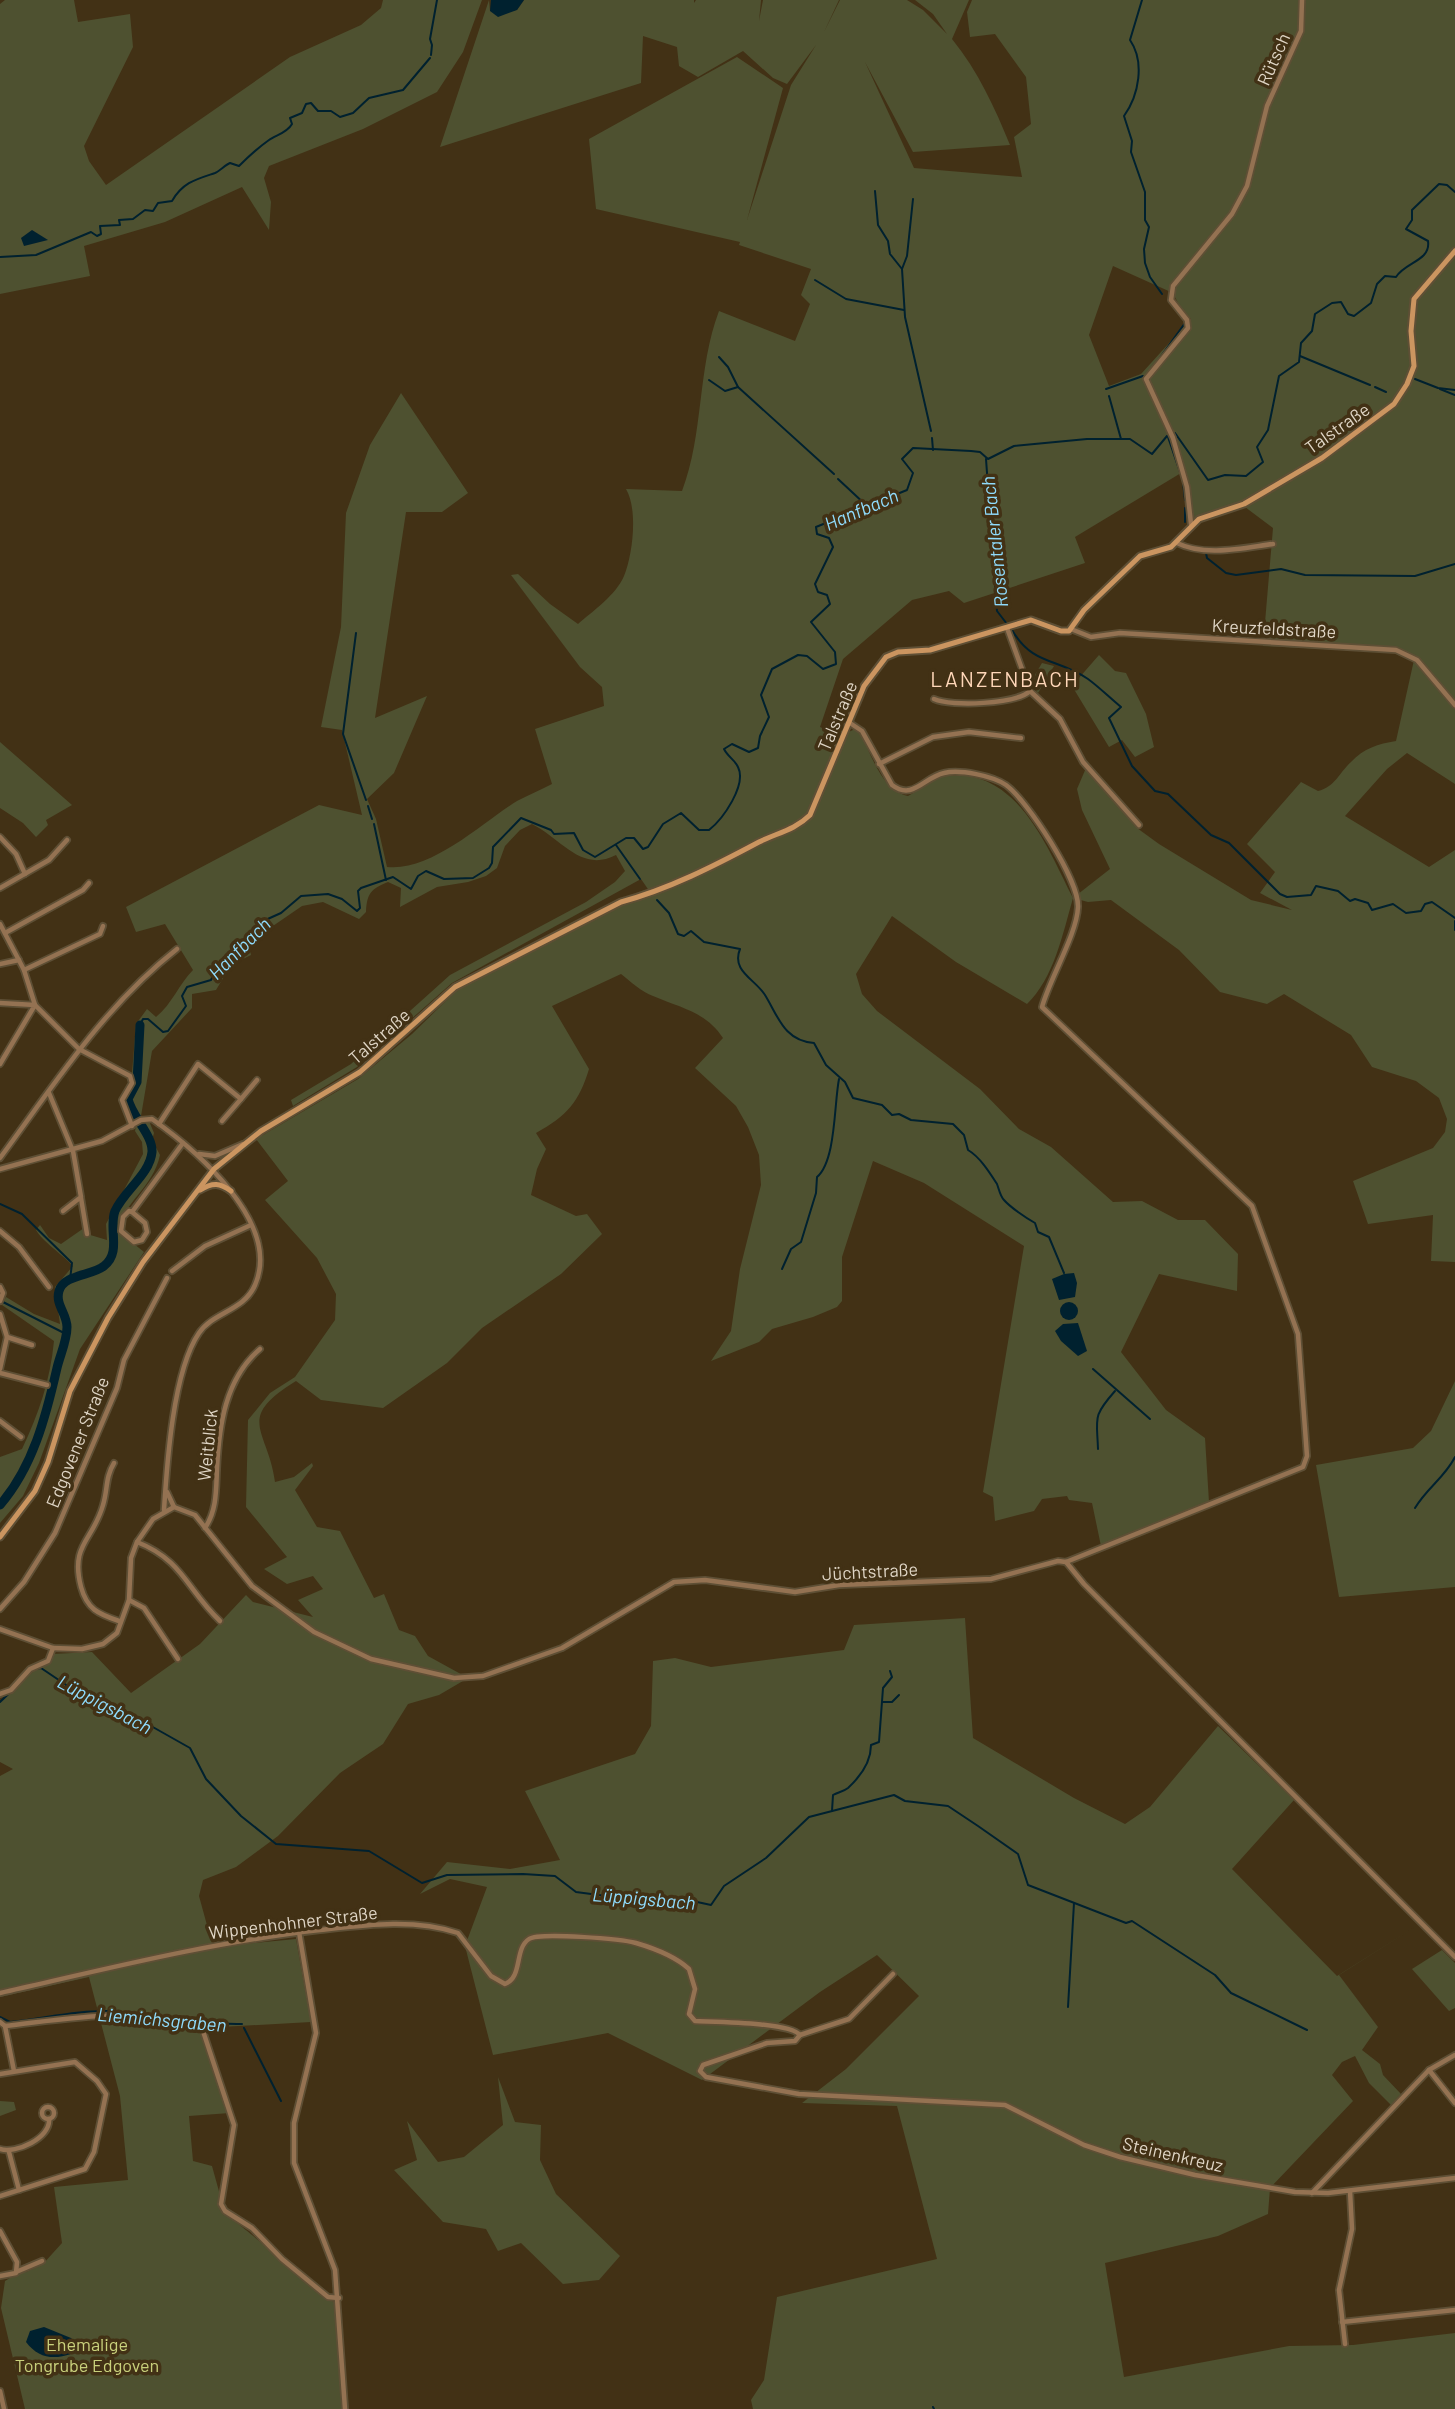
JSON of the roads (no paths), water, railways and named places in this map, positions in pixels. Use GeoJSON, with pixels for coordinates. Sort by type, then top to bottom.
{"type":"FeatureCollection","features":[{"type":"Feature","properties":{"kind":"main road","name":"Talstraße"},"geometry":{"type":"LineString","coordinates":[[1192,524],[1244,504],[1322,458],[1394,404],[1414,366],[1411,331],[1413,299],[1455,251]]}},
{"type":"Feature","properties":{"kind":"main road"},"geometry":{"type":"LineString","coordinates":[[1071,629],[1084,610],[1140,556],[1177,543],[1192,524]]}},
{"type":"Feature","properties":{"kind":"main road","name":"Talstraße"},"geometry":{"type":"LineString","coordinates":[[0,1537],[35,1491],[48,1462],[70,1391],[108,1318],[143,1262],[192,1196],[214,1169],[244,1143],[360,1072],[455,987],[621,902],[647,895],[718,865],[762,841],[798,827],[810,815],[870,676],[890,654],[930,650],[1031,620],[1061,631],[1071,629]]}},
{"type":"Feature","properties":{"kind":"main road"},"geometry":{"type":"LineString","coordinates":[[192,1196],[213,1184],[222,1184],[231,1191]]}},
{"type":"Feature","properties":{"kind":"street","name":"Rütsch"},"geometry":{"type":"LineString","coordinates":[[1192,524],[1186,487],[1173,438],[1146,379],[1188,328],[1187,320],[1171,300],[1173,286],[1239,204],[1256,158],[1267,106],[1301,31],[1302,0]]}},
{"type":"Feature","properties":{"kind":"street"},"geometry":{"type":"LineString","coordinates":[[1177,543],[1186,548],[1223,550],[1273,544]]}},
{"type":"Feature","properties":{"kind":"street"},"geometry":{"type":"LineString","coordinates":[[1007,628],[1030,691],[1060,719],[1083,762],[1139,825]]}},
{"type":"Feature","properties":{"kind":"street","name":"Kreuzfeldstraße"},"geometry":{"type":"LineString","coordinates":[[1071,629],[1091,638],[1120,633],[1396,650],[1417,660],[1455,705]]}},
{"type":"Feature","properties":{"kind":"street"},"geometry":{"type":"LineString","coordinates":[[934,699],[946,704],[974,703],[1016,698],[1030,691]]}},
{"type":"Feature","properties":{"kind":"street"},"geometry":{"type":"LineString","coordinates":[[850,723],[862,731],[879,764],[933,737],[969,732],[1021,738]]}},
{"type":"Feature","properties":{"kind":"street","name":"Jüchtstraße"},"geometry":{"type":"LineString","coordinates":[[205,1528],[252,1586],[314,1632],[370,1660],[454,1678],[483,1676],[562,1648],[674,1582],[705,1580],[795,1592],[839,1585],[991,1579],[1066,1562],[1303,1467],[1307,1456],[1298,1334],[1252,1206],[1042,1007],[1049,982],[1074,927],[1078,908],[1075,887],[1069,873],[1023,803],[1003,783],[970,774],[944,772],[904,792],[892,785],[879,764]]}},
{"type":"Feature","properties":{"kind":"street"},"geometry":{"type":"LineString","coordinates":[[0,836],[16,855],[25,874]]}},
{"type":"Feature","properties":{"kind":"street"},"geometry":{"type":"LineString","coordinates":[[0,888],[49,860],[67,840]]}},
{"type":"Feature","properties":{"kind":"street"},"geometry":{"type":"LineString","coordinates":[[5,933],[83,890],[89,883]]}},
{"type":"Feature","properties":{"kind":"street"},"geometry":{"type":"LineString","coordinates":[[0,924],[24,970],[35,1005],[79,1049],[130,1076],[132,1083],[122,1100],[134,1125]]}},
{"type":"Feature","properties":{"kind":"street"},"geometry":{"type":"LineString","coordinates":[[24,970],[100,934],[103,926]]}},
{"type":"Feature","properties":{"kind":"street"},"geometry":{"type":"LineString","coordinates":[[0,1158],[79,1049],[134,985],[177,949]]}},
{"type":"Feature","properties":{"kind":"street"},"geometry":{"type":"LineString","coordinates":[[0,964],[19,960]]}},
{"type":"Feature","properties":{"kind":"street"},"geometry":{"type":"LineString","coordinates":[[0,1003],[35,1005]]}},
{"type":"Feature","properties":{"kind":"street"},"geometry":{"type":"LineString","coordinates":[[0,1065],[35,1005]]}},
{"type":"Feature","properties":{"kind":"street"},"geometry":{"type":"LineString","coordinates":[[159,1124],[198,1064],[241,1099]]}},
{"type":"Feature","properties":{"kind":"street"},"geometry":{"type":"LineString","coordinates":[[222,1121],[257,1080]]}},
{"type":"Feature","properties":{"kind":"street"},"geometry":{"type":"LineString","coordinates":[[49,1092],[73,1151],[87,1234]]}},
{"type":"Feature","properties":{"kind":"street"},"geometry":{"type":"LineString","coordinates":[[0,1169],[73,1151],[102,1141],[141,1121],[152,1119],[214,1169],[251,1225],[259,1252],[255,1287],[239,1306],[199,1332],[182,1369],[164,1510]]}},
{"type":"Feature","properties":{"kind":"street"},"geometry":{"type":"LineString","coordinates":[[132,1212],[145,1223],[147,1232],[142,1240],[134,1242],[121,1231],[123,1217],[129,1211],[132,1212],[183,1143]]}},
{"type":"Feature","properties":{"kind":"street"},"geometry":{"type":"LineString","coordinates":[[194,1152],[215,1157],[244,1143]]}},
{"type":"Feature","properties":{"kind":"street"},"geometry":{"type":"LineString","coordinates":[[63,1211],[81,1197]]}},
{"type":"Feature","properties":{"kind":"street"},"geometry":{"type":"LineString","coordinates":[[172,1271],[205,1246],[251,1225]]}},
{"type":"Feature","properties":{"kind":"street"},"geometry":{"type":"LineString","coordinates":[[0,1231],[19,1247],[49,1286]]}},
{"type":"Feature","properties":{"kind":"street","name":"Edgovener Straße"},"geometry":{"type":"LineString","coordinates":[[0,1609],[24,1582],[55,1533],[117,1388],[124,1360],[167,1278]]}},
{"type":"Feature","properties":{"kind":"street"},"geometry":{"type":"LineString","coordinates":[[0,1287],[1,1299]]}},
{"type":"Feature","properties":{"kind":"street"},"geometry":{"type":"LineString","coordinates":[[0,1314],[7,1337],[0,1371],[47,1385]]}},
{"type":"Feature","properties":{"kind":"street"},"geometry":{"type":"LineString","coordinates":[[7,1337],[32,1345]]}},
{"type":"Feature","properties":{"kind":"street","name":"Weitblick"},"geometry":{"type":"LineString","coordinates":[[205,1528],[216,1503],[225,1404],[243,1367],[260,1349]]}},
{"type":"Feature","properties":{"kind":"street"},"geometry":{"type":"LineString","coordinates":[[0,1421],[21,1437]]}},
{"type":"Feature","properties":{"kind":"street"},"geometry":{"type":"LineString","coordinates":[[114,1463],[106,1478],[103,1506],[76,1564],[85,1603],[99,1615],[119,1621]]}},
{"type":"Feature","properties":{"kind":"street"},"geometry":{"type":"LineString","coordinates":[[166,1492],[174,1507],[199,1520],[205,1528]]}},
{"type":"Feature","properties":{"kind":"street"},"geometry":{"type":"LineString","coordinates":[[0,1629],[15,1637],[53,1648],[82,1649],[103,1644],[117,1633],[119,1621],[129,1600],[131,1558],[137,1542],[153,1519],[164,1510],[174,1507]]}},
{"type":"Feature","properties":{"kind":"street"},"geometry":{"type":"LineString","coordinates":[[199,1520],[212,1512]]}},
{"type":"Feature","properties":{"kind":"street"},"geometry":{"type":"LineString","coordinates":[[137,1542],[174,1562],[206,1607],[220,1621]]}},
{"type":"Feature","properties":{"kind":"street"},"geometry":{"type":"LineString","coordinates":[[1066,1562],[1084,1584],[1181,1683],[1455,1957]]}},
{"type":"Feature","properties":{"kind":"street"},"geometry":{"type":"LineString","coordinates":[[129,1600],[144,1608],[178,1659]]}},
{"type":"Feature","properties":{"kind":"street"},"geometry":{"type":"LineString","coordinates":[[0,1694],[11,1689],[30,1669],[47,1661],[53,1648]]}},
{"type":"Feature","properties":{"kind":"street","name":"Wippenhohner Straße"},"geometry":{"type":"LineString","coordinates":[[0,1993],[213,1945],[299,1932],[384,1924],[454,1931],[464,1937],[491,1976],[505,1984],[513,1978],[523,1945],[537,1935],[636,1943],[689,1969],[694,1979],[689,2010],[693,2020],[782,2029],[796,2031],[800,2035]]}},
{"type":"Feature","properties":{"kind":"street"},"geometry":{"type":"LineString","coordinates":[[299,1932],[316,2033],[294,2123],[294,2163],[335,2270],[345,2409]]}},
{"type":"Feature","properties":{"kind":"street"},"geometry":{"type":"LineString","coordinates":[[800,2035],[849,2019],[893,1974]]}},
{"type":"Feature","properties":{"kind":"street"},"geometry":{"type":"LineString","coordinates":[[14,2071],[2,2024],[111,2013],[162,2018],[202,2028],[234,2125],[221,2204],[225,2211],[253,2228],[282,2259],[328,2297],[339,2298]]}},
{"type":"Feature","properties":{"kind":"street","name":"Steinenkreuz"},"geometry":{"type":"LineString","coordinates":[[800,2035],[795,2040],[767,2043],[703,2065],[700,2071],[706,2077],[799,2094],[1005,2105],[1084,2146],[1120,2157],[1195,2175],[1312,2194],[1455,2178]]}},
{"type":"Feature","properties":{"kind":"street"},"geometry":{"type":"LineString","coordinates":[[1312,2194],[1429,2070],[1455,2054]]}},
{"type":"Feature","properties":{"kind":"street"},"geometry":{"type":"LineString","coordinates":[[0,2074],[75,2062],[106,2094],[94,2152],[85,2169],[0,2196]]}},
{"type":"Feature","properties":{"kind":"street"},"geometry":{"type":"LineString","coordinates":[[1429,2070],[1455,2103]]}},
{"type":"Feature","properties":{"kind":"street"},"geometry":{"type":"LineString","coordinates":[[0,2149],[9,2152],[44,2135],[50,2127],[49,2119]]}},
{"type":"Feature","properties":{"kind":"street"},"geometry":{"type":"LineString","coordinates":[[9,2152],[19,2190]]}},
{"type":"Feature","properties":{"kind":"street"},"geometry":{"type":"LineString","coordinates":[[1345,2344],[1339,2290],[1352,2229],[1350,2191]]}},
{"type":"Feature","properties":{"kind":"street"},"geometry":{"type":"LineString","coordinates":[[0,2231],[17,2262],[16,2273]]}},
{"type":"Feature","properties":{"kind":"street"},"geometry":{"type":"LineString","coordinates":[[0,2276],[16,2273],[42,2261]]}},
{"type":"Feature","properties":{"kind":"street"},"geometry":{"type":"LineString","coordinates":[[1342,2322],[1455,2310]]}},
{"type":"Feature","properties":{"kind":"street"},"geometry":{"type":"LineString","coordinates":[[0,2391],[4,2409]]}},
{"type":"Feature","properties":{"kind":"water"},"geometry":{"type":"Polygon","coordinates":[[[491,0],[524,0],[517,10],[498,17],[490,11],[491,0]]]}},
{"type":"Feature","properties":{"kind":"water"},"geometry":{"type":"Polygon","coordinates":[[[32,230],[48,240],[24,246],[21,238],[32,230]]]}},
{"type":"Feature","properties":{"kind":"water"},"geometry":{"type":"Polygon","coordinates":[[[1074,1273],[1077,1283],[1075,1297],[1059,1300],[1052,1279],[1074,1273]]]}},
{"type":"Feature","properties":{"kind":"water"},"geometry":{"type":"Polygon","coordinates":[[[1069,1302],[1075,1305],[1078,1311],[1075,1317],[1069,1320],[1063,1317],[1060,1311],[1063,1305],[1069,1302]]]}},
{"type":"Feature","properties":{"kind":"water"},"geometry":{"type":"Polygon","coordinates":[[[1078,1323],[1087,1351],[1078,1356],[1061,1341],[1055,1331],[1063,1324],[1078,1323]]]}},
{"type":"Feature","properties":{"kind":"water"},"geometry":{"type":"Polygon","coordinates":[[[44,2327],[71,2338],[77,2345],[71,2354],[46,2356],[26,2342],[30,2331],[44,2327]]]}},
{"type":"Feature","properties":{"kind":"waterway"},"geometry":{"type":"LineString","coordinates":[[431,55],[430,39],[437,0]]}},
{"type":"Feature","properties":{"kind":"waterway"},"geometry":{"type":"LineString","coordinates":[[1142,0],[1130,40],[1138,58],[1138,78],[1133,98],[1124,116],[1132,141],[1131,152],[1145,192],[1145,220],[1149,227],[1144,249],[1145,263],[1150,277],[1162,294]]}},
{"type":"Feature","properties":{"kind":"waterway"},"geometry":{"type":"LineString","coordinates":[[0,257],[36,255],[91,232],[97,236],[101,234],[100,226],[120,225],[119,220],[133,219],[145,210],[153,211],[158,203],[172,201],[181,189],[191,182],[215,173],[230,163],[239,166],[265,143],[287,130],[292,124],[290,118],[302,113],[306,104],[311,103],[318,111],[331,111],[340,117],[353,113],[369,98],[403,90],[430,58]]}},
{"type":"Feature","properties":{"kind":"waterway","name":"Hanfbach"},"geometry":{"type":"LineString","coordinates":[[140,1025],[143,1019],[148,1019],[163,1032],[168,1031],[186,1006],[182,996],[187,987],[211,980],[218,964],[250,937],[261,922],[281,913],[301,896],[328,894],[342,899],[357,911],[360,908],[358,891],[361,888],[393,877],[411,889],[418,876],[426,871],[444,879],[473,878],[489,868],[493,847],[521,818],[551,830],[554,834],[574,833],[583,850],[595,857],[626,838],[634,838],[643,849],[648,847],[663,824],[681,813],[699,830],[709,830],[727,810],[739,783],[738,767],[724,749],[732,744],[749,752],[758,748],[760,736],[769,717],[761,695],[772,669],[798,655],[807,656],[823,669],[836,664],[835,652],[811,622],[830,604],[827,595],[818,592],[815,584],[833,547],[829,538],[817,534],[816,527],[907,490],[913,473],[902,459],[913,448],[980,452],[988,459],[1014,446],[1087,439],[1130,439],[1152,454],[1167,436],[1175,433],[1208,480],[1225,475],[1246,476],[1263,462],[1257,447],[1268,430],[1279,376],[1299,362],[1301,343],[1312,331],[1315,314],[1332,303],[1341,302],[1348,314],[1354,316],[1371,303],[1377,284],[1385,276],[1396,277],[1426,253],[1428,241],[1406,229],[1412,220],[1412,210],[1439,184],[1447,185],[1455,192]]}},
{"type":"Feature","properties":{"kind":"waterway"},"geometry":{"type":"LineString","coordinates":[[875,191],[878,225],[888,241],[890,254],[902,269],[905,317],[931,431]]}},
{"type":"Feature","properties":{"kind":"waterway"},"geometry":{"type":"LineString","coordinates":[[902,269],[907,256],[913,199]]}},
{"type":"Feature","properties":{"kind":"waterway"},"geometry":{"type":"LineString","coordinates":[[815,280],[846,299],[904,310]]}},
{"type":"Feature","properties":{"kind":"waterway"},"geometry":{"type":"LineString","coordinates":[[1154,366],[1185,323]]}},
{"type":"Feature","properties":{"kind":"waterway"},"geometry":{"type":"LineString","coordinates":[[1300,356],[1370,385]]}},
{"type":"Feature","properties":{"kind":"waterway"},"geometry":{"type":"LineString","coordinates":[[719,357],[728,367],[738,387],[834,474]]}},
{"type":"Feature","properties":{"kind":"waterway"},"geometry":{"type":"LineString","coordinates":[[1106,389],[1143,376]]}},
{"type":"Feature","properties":{"kind":"waterway"},"geometry":{"type":"LineString","coordinates":[[1415,379],[1438,388],[1455,390]]}},
{"type":"Feature","properties":{"kind":"waterway"},"geometry":{"type":"LineString","coordinates":[[709,380],[725,391],[738,387]]}},
{"type":"Feature","properties":{"kind":"waterway"},"geometry":{"type":"LineString","coordinates":[[1375,387],[1386,392]]}},
{"type":"Feature","properties":{"kind":"waterway"},"geometry":{"type":"LineString","coordinates":[[1440,389],[1455,395]]}},
{"type":"Feature","properties":{"kind":"waterway"},"geometry":{"type":"LineString","coordinates":[[1109,396],[1121,439]]}},
{"type":"Feature","properties":{"kind":"waterway"},"geometry":{"type":"LineString","coordinates":[[1168,437],[1180,472]]}},
{"type":"Feature","properties":{"kind":"waterway"},"geometry":{"type":"LineString","coordinates":[[932,438],[933,450]]}},
{"type":"Feature","properties":{"kind":"waterway","name":"Rosentaler Bach"},"geometry":{"type":"LineString","coordinates":[[986,459],[997,611],[1007,624]]}},
{"type":"Feature","properties":{"kind":"waterway"},"geometry":{"type":"LineString","coordinates":[[838,479],[867,506]]}},
{"type":"Feature","properties":{"kind":"waterway"},"geometry":{"type":"LineString","coordinates":[[1183,482],[1185,500]]}},
{"type":"Feature","properties":{"kind":"waterway"},"geometry":{"type":"LineString","coordinates":[[1185,508],[1185,522]]}},
{"type":"Feature","properties":{"kind":"waterway"},"geometry":{"type":"LineString","coordinates":[[1206,553],[1207,558],[1226,573],[1236,575],[1281,569],[1305,575],[1415,576],[1455,564]]}},
{"type":"Feature","properties":{"kind":"waterway","name":"Rosentaler Bach"},"geometry":{"type":"LineString","coordinates":[[1012,630],[1020,642],[1037,656],[1077,672],[1121,707],[1109,718],[1132,766],[1155,791],[1168,794],[1211,835],[1229,843],[1280,894],[1287,897],[1311,895],[1316,886],[1338,891],[1350,901],[1355,899],[1368,903],[1372,910],[1393,904],[1406,913],[1421,911],[1425,904],[1432,902],[1455,918]]}},
{"type":"Feature","properties":{"kind":"waterway"},"geometry":{"type":"LineString","coordinates":[[356,633],[343,734],[366,800]]}},
{"type":"Feature","properties":{"kind":"waterway"},"geometry":{"type":"LineString","coordinates":[[368,806],[372,819]]}},
{"type":"Feature","properties":{"kind":"waterway"},"geometry":{"type":"LineString","coordinates":[[374,824],[386,880]]}},
{"type":"Feature","properties":{"kind":"waterway"},"geometry":{"type":"LineString","coordinates":[[616,845],[640,879]]}},
{"type":"Feature","properties":{"kind":"waterway"},"geometry":{"type":"LineString","coordinates":[[657,900],[669,913],[678,934],[684,936],[691,931],[704,942],[740,949],[738,957],[741,969],[761,989],[783,1026],[796,1038],[814,1043],[826,1065],[845,1082],[853,1098],[882,1105],[892,1115],[899,1114],[911,1120],[953,1124],[964,1135],[968,1150],[981,1161],[991,1175],[1004,1200],[1035,1223],[1038,1232],[1049,1237],[1064,1273]]}},
{"type":"Feature","properties":{"kind":"waterway","name":"Rosentaler Bach"},"geometry":{"type":"LineString","coordinates":[[1455,921],[1455,930]]}},
{"type":"Feature","properties":{"kind":"waterway","name":"Hanfbach"},"geometry":{"type":"LineString","coordinates":[[0,1505],[30,1458],[65,1343],[66,1322],[59,1291],[66,1281],[99,1269],[109,1260],[114,1247],[115,1211],[150,1160],[152,1152],[149,1139],[128,1099],[137,1082],[140,1025]]}},
{"type":"Feature","properties":{"kind":"waterway"},"geometry":{"type":"LineString","coordinates":[[782,1269],[791,1249],[801,1242],[816,1193],[817,1177],[828,1158],[839,1079]]}},
{"type":"Feature","properties":{"kind":"waterway"},"geometry":{"type":"LineString","coordinates":[[0,1204],[22,1214],[72,1263],[70,1280]]}},
{"type":"Feature","properties":{"kind":"waterway"},"geometry":{"type":"LineString","coordinates":[[1,1301],[66,1334]]}},
{"type":"Feature","properties":{"kind":"waterway"},"geometry":{"type":"LineString","coordinates":[[1093,1369],[1150,1419]]}},
{"type":"Feature","properties":{"kind":"waterway"},"geometry":{"type":"LineString","coordinates":[[1098,1449],[1099,1413],[1115,1391]]}},
{"type":"Feature","properties":{"kind":"waterway"},"geometry":{"type":"LineString","coordinates":[[1415,1508],[1455,1457]]}},
{"type":"Feature","properties":{"kind":"waterway","name":"Lüppigsbach"},"geometry":{"type":"LineString","coordinates":[[35,1669],[41,1668],[81,1695],[151,1726],[190,1748],[206,1779],[241,1816],[276,1844],[369,1851],[422,1883],[447,1875],[555,1876],[576,1892],[629,1899],[641,1896],[651,1902],[688,1900],[711,1905],[724,1886],[766,1858],[809,1817],[894,1795],[905,1801],[948,1806],[1018,1854],[1028,1885],[1126,1923],[1132,1921],[1215,1975],[1231,1993],[1307,2030]]}},
{"type":"Feature","properties":{"kind":"waterway"},"geometry":{"type":"LineString","coordinates":[[832,1811],[833,1795],[846,1789],[857,1778],[867,1762],[871,1745],[879,1742],[883,1688],[892,1677],[890,1671]]}},
{"type":"Feature","properties":{"kind":"waterway","name":"Lüppigsbach"},"geometry":{"type":"LineString","coordinates":[[0,1702],[21,1682]]}},
{"type":"Feature","properties":{"kind":"waterway"},"geometry":{"type":"LineString","coordinates":[[882,1702],[892,1702],[899,1695]]}},
{"type":"Feature","properties":{"kind":"waterway"},"geometry":{"type":"LineString","coordinates":[[1068,2007],[1074,1903]]}},
{"type":"Feature","properties":{"kind":"waterway","name":"Liemichsgraben"},"geometry":{"type":"LineString","coordinates":[[0,2017],[10,2022],[107,2011],[208,2023],[242,2024]]}},
{"type":"Feature","properties":{"kind":"waterway","name":"Liemichsgraben"},"geometry":{"type":"LineString","coordinates":[[244,2028],[281,2101]]}},
{"type":"Feature","properties":{"kind":"district","name":"LANZENBACH"},"geometry":{"type":"Point","coordinates":[1005,678]}},
{"type":"Feature","properties":{"kind":"park label","name":"Ehemalige Tongrube Edgoven"},"geometry":{"type":"Point","coordinates":[87,2354]}}]}
